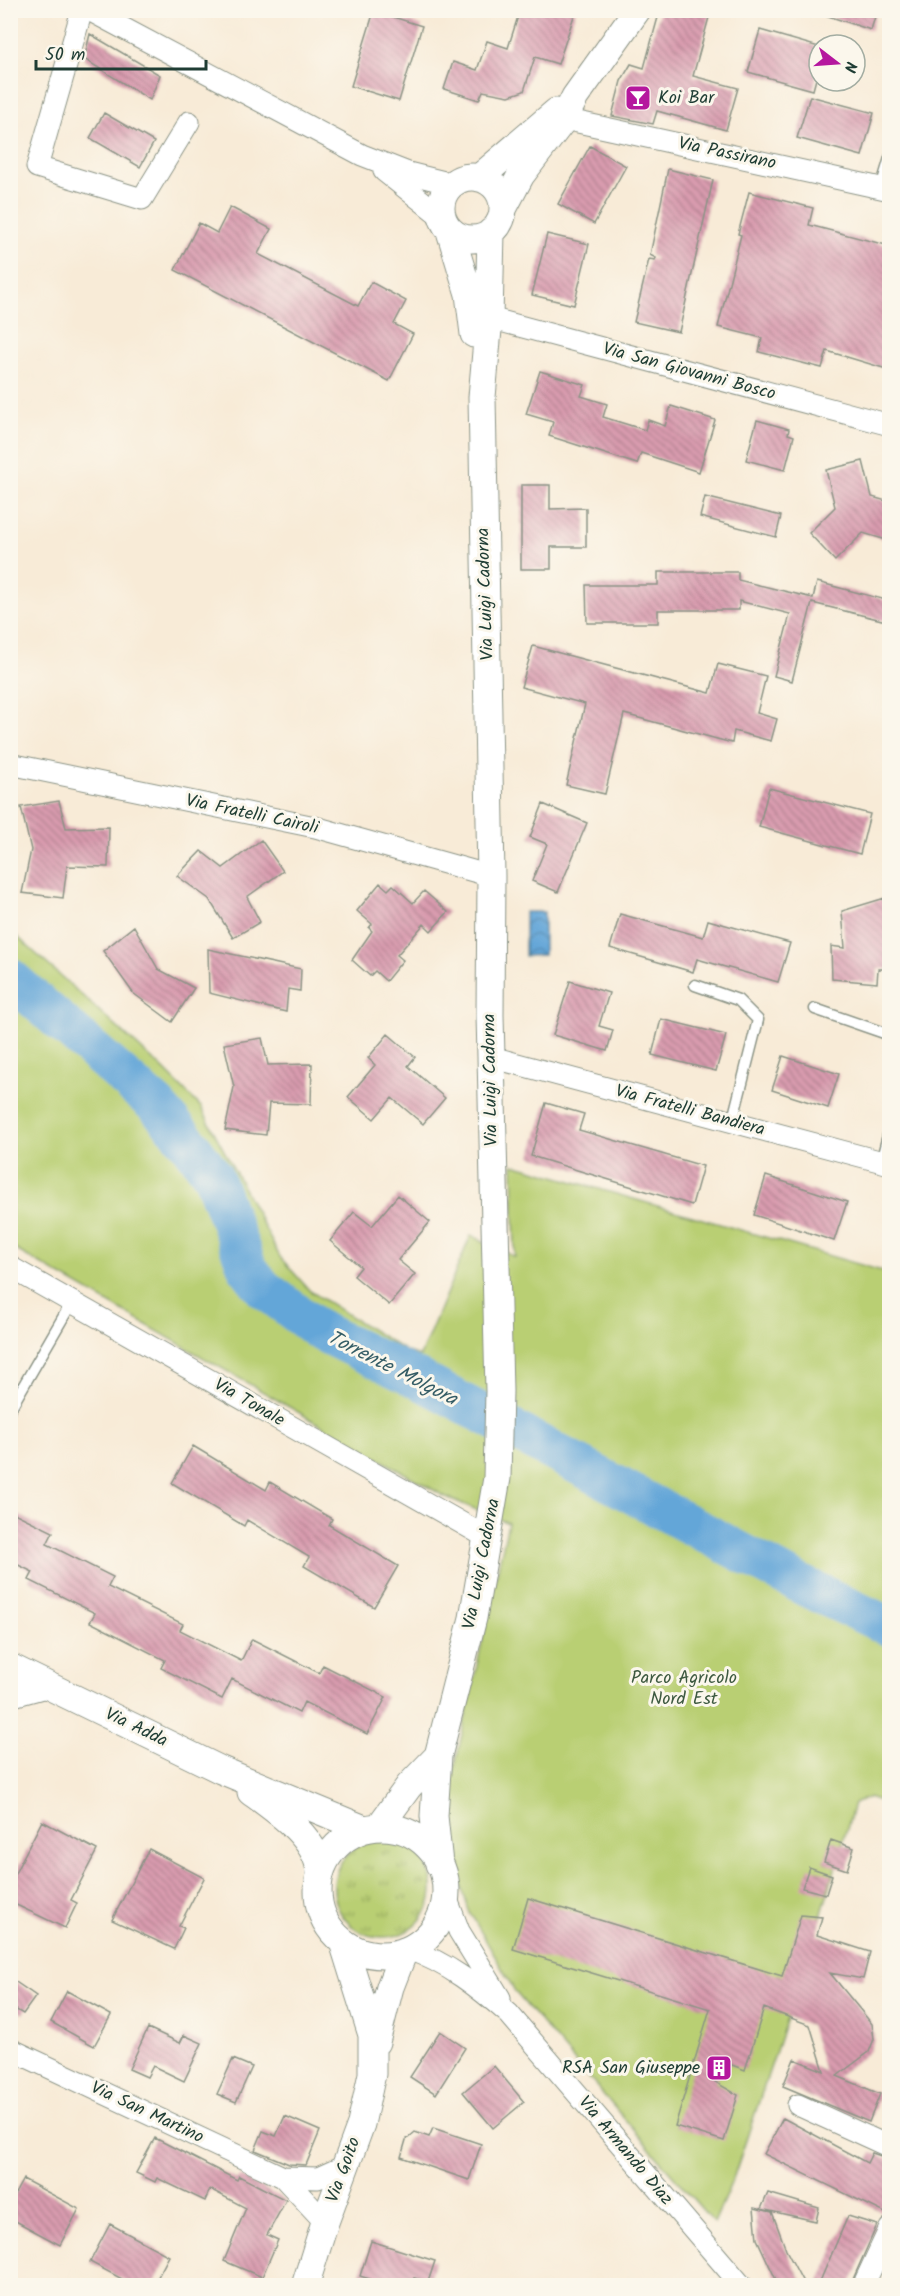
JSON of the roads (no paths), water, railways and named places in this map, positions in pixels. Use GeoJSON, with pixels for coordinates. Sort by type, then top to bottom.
{"type":"FeatureCollection","features":[{"type":"Feature","properties":{"kind":"street"},"geometry":{"type":"LineString","coordinates":[[82,10],[37,167],[142,199],[189,122]]}},
{"type":"Feature","properties":{"kind":"street"},"geometry":{"type":"LineString","coordinates":[[99,13],[362,155],[409,188],[457,236],[475,239],[497,221],[521,175],[637,10]]}},
{"type":"Feature","properties":{"kind":"street"},"geometry":{"type":"LineString","coordinates":[[479,178],[570,108]]}},
{"type":"Feature","properties":{"kind":"street","name":"Via Passirano"},"geometry":{"type":"LineString","coordinates":[[570,108],[885,189]]}},
{"type":"Feature","properties":{"kind":"street"},"geometry":{"type":"LineString","coordinates":[[362,155],[408,172],[452,184]]}},
{"type":"Feature","properties":{"kind":"street"},"geometry":{"type":"LineString","coordinates":[[446,224],[442,199],[452,184],[470,177],[479,178],[496,189],[497,221]]}},
{"type":"Feature","properties":{"kind":"street","name":"Via Luigi Cadorna"},"geometry":{"type":"LineString","coordinates":[[482,397],[497,221]]}},
{"type":"Feature","properties":{"kind":"street","name":"Via Luigi Cadorna"},"geometry":{"type":"LineString","coordinates":[[439,1864],[434,1816],[438,1756],[473,1618],[488,1538],[497,1478],[499,1405],[490,1057],[491,876],[482,397],[469,294],[446,224]]}},
{"type":"Feature","properties":{"kind":"street","name":"Via San Giovanni Bosco"},"geometry":{"type":"LineString","coordinates":[[489,318],[890,425]]}},
{"type":"Feature","properties":{"kind":"street","name":"Via Fratelli Cairoli"},"geometry":{"type":"LineString","coordinates":[[10,764],[315,827],[491,876]]}},
{"type":"Feature","properties":{"kind":"street","name":"Via Fratelli Bandiera"},"geometry":{"type":"LineString","coordinates":[[490,1057],[885,1163]]}},
{"type":"Feature","properties":{"kind":"street","name":"Via Tonale"},"geometry":{"type":"LineString","coordinates":[[10,1267],[488,1538]]}},
{"type":"Feature","properties":{"kind":"street","name":"Via Adda"},"geometry":{"type":"LineString","coordinates":[[10,1667],[221,1770],[372,1828]]}},
{"type":"Feature","properties":{"kind":"street"},"geometry":{"type":"LineString","coordinates":[[10,1697],[50,1686]]}},
{"type":"Feature","properties":{"kind":"street","name":"Via Luigi Cadorna"},"geometry":{"type":"LineString","coordinates":[[372,1828],[438,1756]]}},
{"type":"Feature","properties":{"kind":"street","name":"Via Adda"},"geometry":{"type":"LineString","coordinates":[[221,1770],[275,1810],[303,1837],[314,1854],[320,1874]]}},
{"type":"Feature","properties":{"kind":"street"},"geometry":{"type":"LineString","coordinates":[[372,1828],[397,1829],[417,1838],[431,1851],[439,1864],[445,1894],[441,1915],[432,1931],[406,1950],[373,1955],[354,1949],[343,1942],[328,1926],[322,1914],[318,1896],[320,1874],[336,1846],[349,1836],[372,1828]]}},
{"type":"Feature","properties":{"kind":"street","name":"Via Armando Diaz"},"geometry":{"type":"LineString","coordinates":[[445,1894],[459,1931],[509,2014],[742,2286]]}},
{"type":"Feature","properties":{"kind":"street","name":"Via Goito"},"geometry":{"type":"LineString","coordinates":[[343,1942],[369,2022],[374,2052]]}},
{"type":"Feature","properties":{"kind":"street","name":"Via Armando Diaz"},"geometry":{"type":"LineString","coordinates":[[406,1950],[426,1956],[464,1977],[509,2014]]}},
{"type":"Feature","properties":{"kind":"street","name":"Via Goito"},"geometry":{"type":"LineString","coordinates":[[305,2286],[368,2096],[374,2052],[387,1997],[406,1950]]}},
{"type":"Feature","properties":{"kind":"street","name":"Via San Martino"},"geometry":{"type":"LineString","coordinates":[[10,2049],[284,2177],[325,2222]]}},
{"type":"Feature","properties":{"kind":"street"},"geometry":{"type":"LineString","coordinates":[[798,2105],[890,2147]]}},
{"type":"Feature","properties":{"kind":"street","name":"Via San Martino"},"geometry":{"type":"LineString","coordinates":[[284,2177],[318,2178],[347,2165]]}},
{"type":"Feature","properties":{"kind":"street"},"geometry":{"type":"LineString","coordinates":[[863,2286],[890,2228]]}},
{"type":"Feature","properties":{"kind":"lane"},"geometry":{"type":"LineString","coordinates":[[885,189],[890,158]]}},
{"type":"Feature","properties":{"kind":"lane"},"geometry":{"type":"LineString","coordinates":[[695,986],[738,1000],[758,1020],[732,1123]]}},
{"type":"Feature","properties":{"kind":"lane"},"geometry":{"type":"LineString","coordinates":[[816,1009],[890,1035]]}},
{"type":"Feature","properties":{"kind":"lane"},"geometry":{"type":"LineString","coordinates":[[885,1163],[890,1128]]}},
{"type":"Feature","properties":{"kind":"lane"},"geometry":{"type":"LineString","coordinates":[[10,1409],[72,1302]]}},
{"type":"Feature","properties":{"kind":"water"},"geometry":{"type":"Polygon","coordinates":[[[525,912],[544,912],[544,955],[525,956],[525,912]]]}},
{"type":"Feature","properties":{"kind":"waterway","name":"Torrente Molgora"},"geometry":{"type":"LineString","coordinates":[[10,978],[157,1106],[189,1143],[213,1176],[247,1267],[263,1288],[320,1331],[422,1381],[804,1586],[890,1627]]}},
{"type":"Feature","properties":{"kind":"place","name":"Koi Bar"},"geometry":{"type":"Point","coordinates":[638,98]}},
{"type":"Feature","properties":{"kind":"place","name":"RSA San Giuseppe"},"geometry":{"type":"Point","coordinates":[719,2068]}},
{"type":"Feature","properties":{"kind":"park label","name":"Parco Agricolo Nord Est"},"geometry":{"type":"Point","coordinates":[684,1688]}}]}
